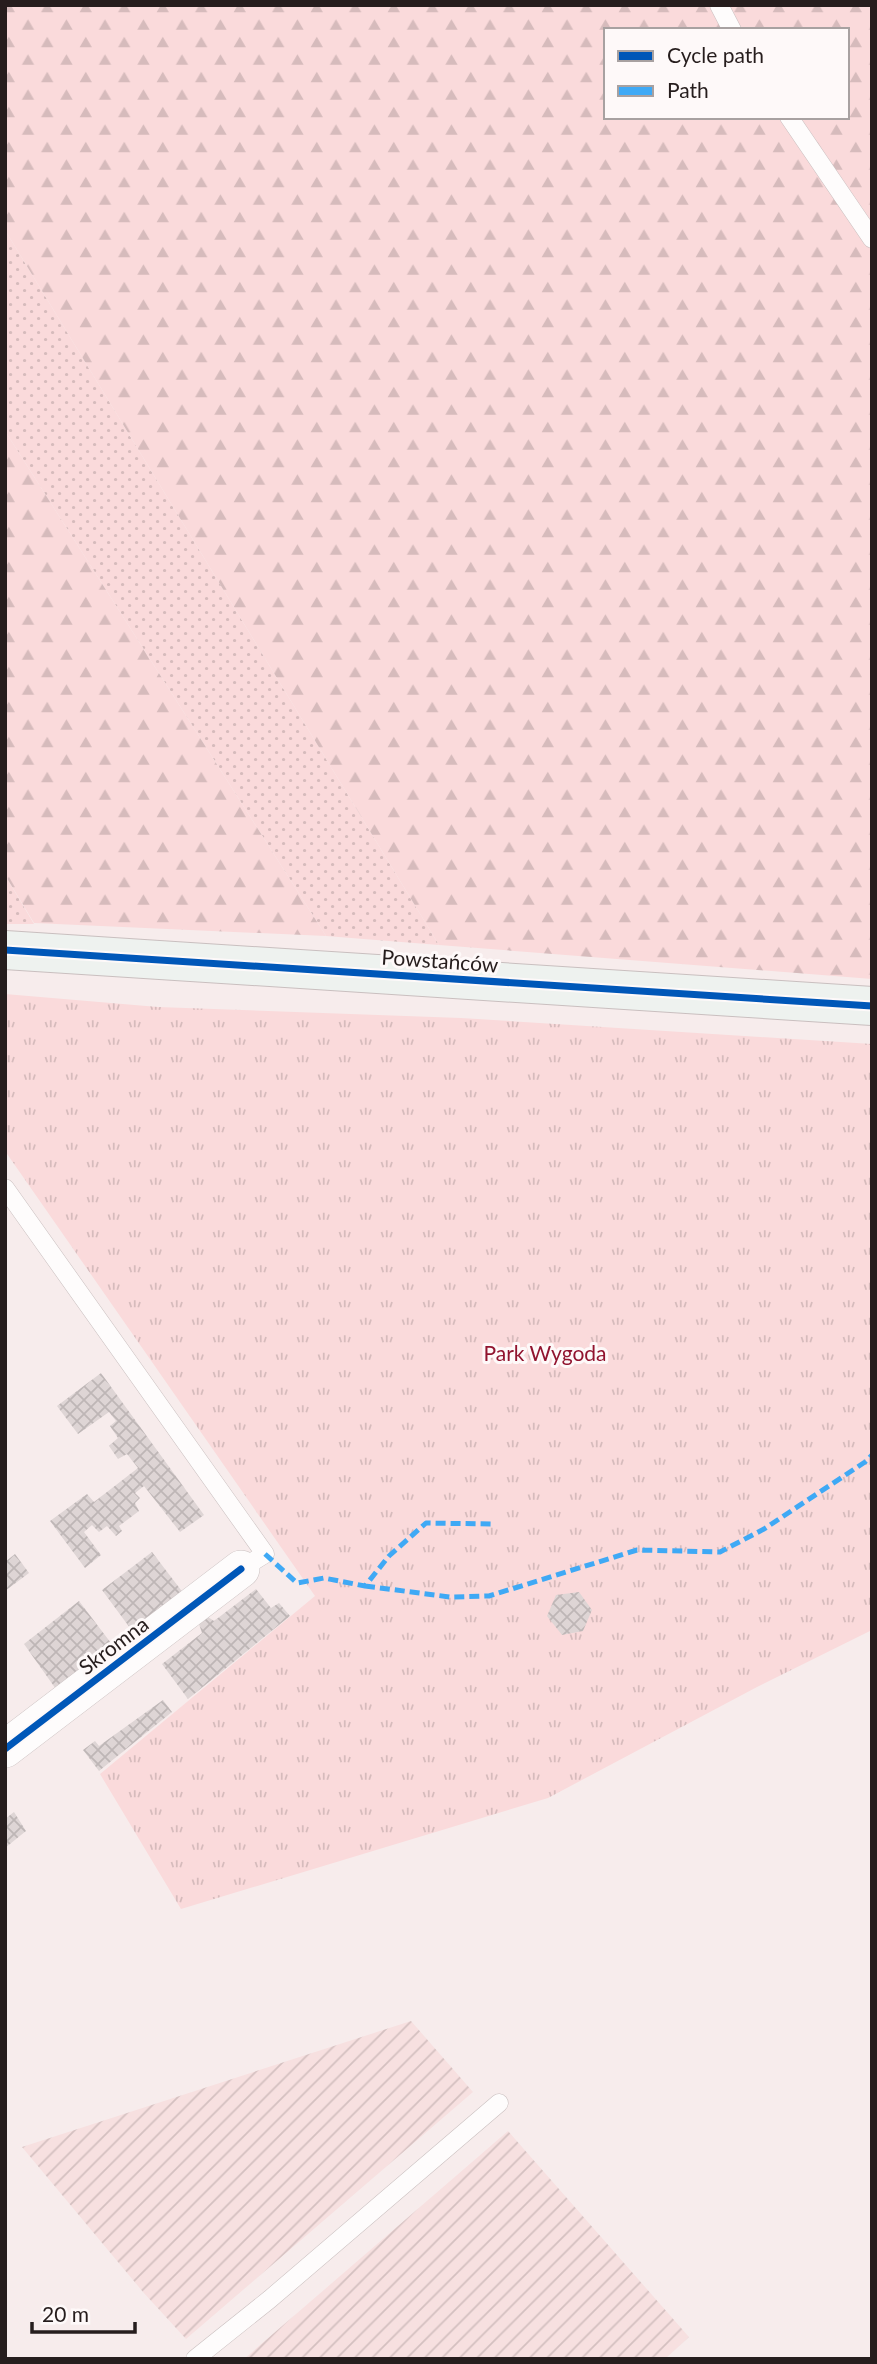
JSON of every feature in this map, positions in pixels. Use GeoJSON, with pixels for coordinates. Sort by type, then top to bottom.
{"type":"FeatureCollection","features":[{"type":"Feature","properties":{"kind":"street","name":"Powstańców"},"geometry":{"type":"LineString","coordinates":[[5,950],[872,1006]]}},
{"type":"Feature","properties":{"kind":"street","name":"Skromna"},"geometry":{"type":"LineString","coordinates":[[5,1749],[241,1569]]}},
{"type":"Feature","properties":{"kind":"lane"},"geometry":{"type":"LineString","coordinates":[[719,5],[731,28]]}},
{"type":"Feature","properties":{"kind":"lane"},"geometry":{"type":"LineString","coordinates":[[790,119],[872,239]]}},
{"type":"Feature","properties":{"kind":"lane"},"geometry":{"type":"LineString","coordinates":[[5,1188],[265,1554],[241,1569]]}},
{"type":"Feature","properties":{"kind":"lane"},"geometry":{"type":"LineString","coordinates":[[194,2359],[270,2300],[499,2103]]}},
{"type":"Feature","properties":{"kind":"shaded area"},"geometry":{"type":"Polygon","coordinates":[[[411,2021],[473,2092],[186,2339],[143,2292],[22,2147],[411,2021]]]}},
{"type":"Feature","properties":{"kind":"shaded area"},"geometry":{"type":"Polygon","coordinates":[[[508,2131],[689,2337],[665,2359],[244,2359],[508,2131]]]}},
{"type":"Feature","properties":{"kind":"green space"},"geometry":{"type":"Polygon","coordinates":[[[5,5],[872,5],[872,979],[439,945],[5,230],[5,5]]]}},
{"type":"Feature","properties":{"kind":"green space"},"geometry":{"type":"Polygon","coordinates":[[[5,230],[439,945],[326,936],[5,431],[5,230]]]}},
{"type":"Feature","properties":{"kind":"green space"},"geometry":{"type":"Polygon","coordinates":[[[5,431],[326,936],[34,923],[5,875],[5,431]]]}},
{"type":"Feature","properties":{"kind":"green space"},"geometry":{"type":"Polygon","coordinates":[[[5,875],[34,924],[5,924],[5,875]]]}},
{"type":"Feature","properties":{"kind":"green space","name":"Park Wygoda"},"geometry":{"type":"Polygon","coordinates":[[[5,994],[158,1007],[461,1018],[872,1044],[872,1630],[757,1687],[548,1798],[181,1909],[100,1774],[315,1596],[5,1151],[5,994]]]}},
{"type":"Feature","properties":{"kind":"building"},"geometry":{"type":"Polygon","coordinates":[[[101,1373],[204,1515],[180,1532],[144,1486],[135,1493],[140,1498],[135,1503],[139,1511],[119,1526],[122,1531],[116,1536],[107,1526],[99,1532],[92,1525],[84,1532],[101,1555],[85,1568],[50,1521],[87,1494],[94,1502],[138,1468],[127,1454],[118,1459],[109,1446],[118,1438],[110,1426],[116,1421],[109,1412],[78,1434],[57,1406],[101,1373]]]}},
{"type":"Feature","properties":{"kind":"building"},"geometry":{"type":"Polygon","coordinates":[[[152,1552],[184,1594],[133,1632],[102,1590],[152,1552]]]}},
{"type":"Feature","properties":{"kind":"building"},"geometry":{"type":"Polygon","coordinates":[[[15,1554],[29,1573],[5,1591],[5,1562],[15,1554]]]}},
{"type":"Feature","properties":{"kind":"building"},"geometry":{"type":"Polygon","coordinates":[[[256,1589],[271,1608],[279,1603],[290,1616],[188,1699],[162,1664],[202,1633],[199,1624],[208,1617],[214,1621],[256,1589]]]}},
{"type":"Feature","properties":{"kind":"building"},"geometry":{"type":"Polygon","coordinates":[[[579,1592],[592,1610],[583,1631],[562,1635],[547,1616],[556,1595],[579,1592]]]}},
{"type":"Feature","properties":{"kind":"building"},"geometry":{"type":"Polygon","coordinates":[[[79,1601],[114,1647],[58,1692],[24,1644],[79,1601]]]}},
{"type":"Feature","properties":{"kind":"building"},"geometry":{"type":"Polygon","coordinates":[[[163,1700],[172,1712],[99,1771],[83,1750],[95,1741],[99,1746],[163,1700]]]}},
{"type":"Feature","properties":{"kind":"building"},"geometry":{"type":"Polygon","coordinates":[[[14,1812],[26,1831],[5,1848],[5,1819],[14,1812]]]}},
{"type":"Feature","properties":{"kind":"marked path"},"geometry":{"type":"LineString","coordinates":[[365,1586],[450,1597],[489,1596],[637,1550],[720,1552],[764,1529],[872,1455]]}},
{"type":"Feature","properties":{"kind":"marked path"},"geometry":{"type":"LineString","coordinates":[[265,1554],[297,1583],[324,1578],[365,1586],[389,1556],[426,1523],[491,1524]]}},
{"type":"Feature","properties":{"kind":"cycle path"},"geometry":{"type":"LineString","coordinates":[[5,950],[872,1006]]}},
{"type":"Feature","properties":{"kind":"cycle path"},"geometry":{"type":"LineString","coordinates":[[5,1749],[241,1569]]}}]}
